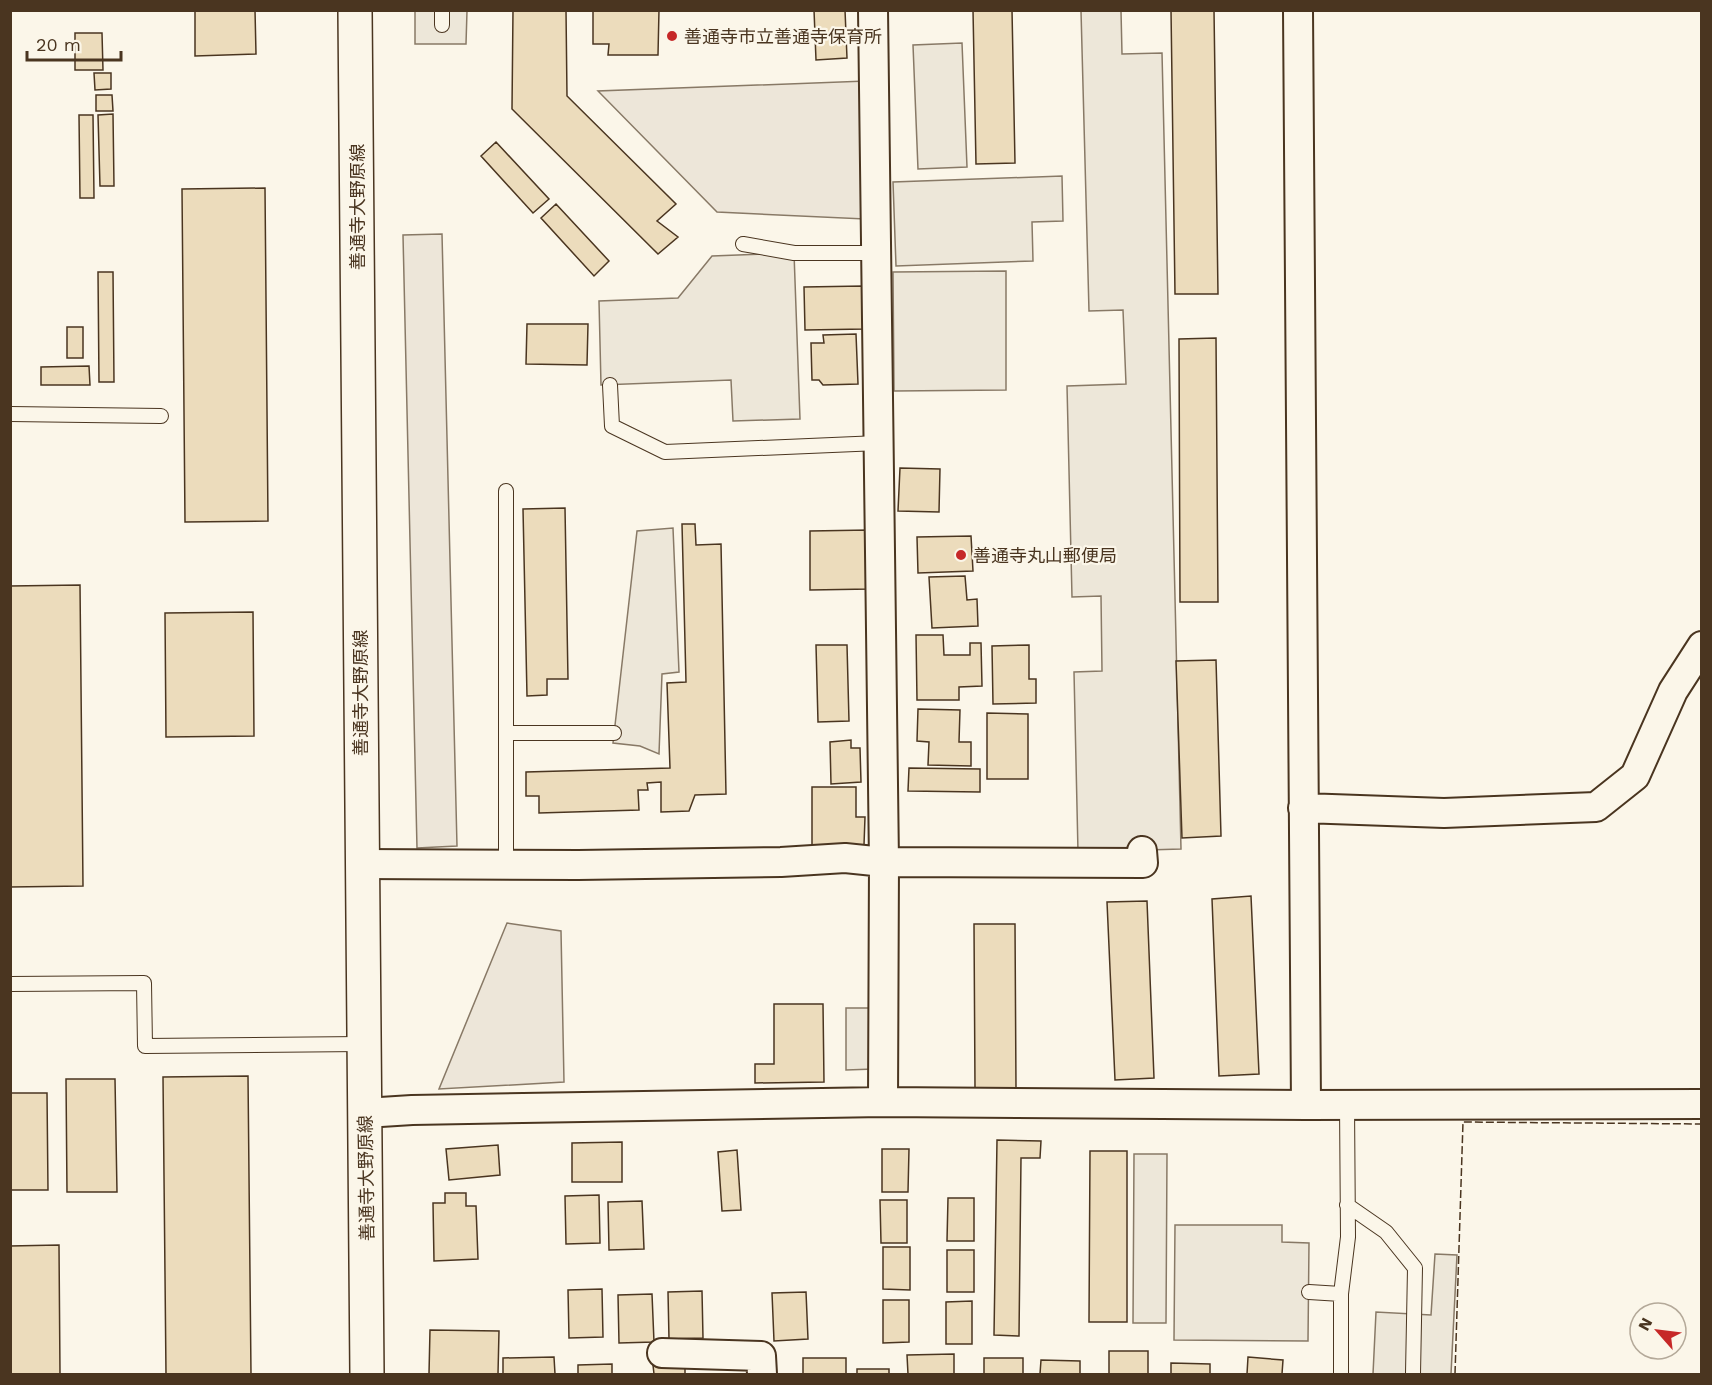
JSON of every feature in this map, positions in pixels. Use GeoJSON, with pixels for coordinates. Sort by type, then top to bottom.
{"type":"FeatureCollection","features":[{"type":"Feature","properties":{"kind":"main road","name":"善通寺大野原線"},"geometry":{"type":"LineString","coordinates":[[355,10],[367,1374]]}},
{"type":"Feature","properties":{"kind":"street"},"geometry":{"type":"LineString","coordinates":[[873,10],[878,253],[884,862],[883,1102]]}},
{"type":"Feature","properties":{"kind":"street"},"geometry":{"type":"LineString","coordinates":[[1298,10],[1306,1105]]}},
{"type":"Feature","properties":{"kind":"street"},"geometry":{"type":"LineString","coordinates":[[1304,808],[1444,813],[1596,807],[1635,776],[1673,691],[1701,646]]}},
{"type":"Feature","properties":{"kind":"street"},"geometry":{"type":"LineString","coordinates":[[361,864],[781,862],[845,858],[884,862],[1143,863],[1142,851]]}},
{"type":"Feature","properties":{"kind":"street"},"geometry":{"type":"LineString","coordinates":[[365,1113],[412,1110],[883,1102],[1306,1105],[1701,1104]]}},
{"type":"Feature","properties":{"kind":"street"},"geometry":{"type":"LineString","coordinates":[[662,1353],[761,1356],[762,1374]]}},
{"type":"Feature","properties":{"kind":"lane"},"geometry":{"type":"LineString","coordinates":[[743,244],[794,253],[878,253]]}},
{"type":"Feature","properties":{"kind":"lane"},"geometry":{"type":"LineString","coordinates":[[610,385],[612,426],[665,452],[879,443]]}},
{"type":"Feature","properties":{"kind":"lane"},"geometry":{"type":"LineString","coordinates":[[10,414],[160,416]]}},
{"type":"Feature","properties":{"kind":"lane"},"geometry":{"type":"LineString","coordinates":[[506,491],[506,865]]}},
{"type":"Feature","properties":{"kind":"lane"},"geometry":{"type":"LineString","coordinates":[[506,733],[614,733]]}},
{"type":"Feature","properties":{"kind":"lane"},"geometry":{"type":"LineString","coordinates":[[10,984],[144,983],[145,1047],[363,1044]]}},
{"type":"Feature","properties":{"kind":"lane"},"geometry":{"type":"LineString","coordinates":[[1341,1374],[1341,1294],[1348,1237],[1347,1104]]}},
{"type":"Feature","properties":{"kind":"lane"},"geometry":{"type":"LineString","coordinates":[[1347,1205],[1386,1232],[1415,1268],[1413,1374]]}},
{"type":"Feature","properties":{"kind":"lane"},"geometry":{"type":"LineString","coordinates":[[1309,1292],[1341,1294]]}},
{"type":"Feature","properties":{"kind":"shaded area"},"geometry":{"type":"Polygon","coordinates":[[[415,11],[467,11],[466,44],[415,44],[415,11]]]}},
{"type":"Feature","properties":{"kind":"shaded area"},"geometry":{"type":"Polygon","coordinates":[[[1081,11],[1121,11],[1122,54],[1162,53],[1181,849],[1078,852],[1074,672],[1102,671],[1101,596],[1072,597],[1067,386],[1126,384],[1123,310],[1089,311],[1081,11]]]}},
{"type":"Feature","properties":{"kind":"shaded area"},"geometry":{"type":"Polygon","coordinates":[[[962,43],[967,167],[918,169],[913,45],[962,43]]]}},
{"type":"Feature","properties":{"kind":"shaded area"},"geometry":{"type":"Polygon","coordinates":[[[866,81],[865,219],[717,212],[598,91],[866,81]]]}},
{"type":"Feature","properties":{"kind":"shaded area"},"geometry":{"type":"Polygon","coordinates":[[[1062,176],[1063,221],[1032,222],[1033,261],[896,266],[893,182],[1062,176]]]}},
{"type":"Feature","properties":{"kind":"shaded area"},"geometry":{"type":"Polygon","coordinates":[[[442,234],[457,846],[417,848],[403,235],[442,234]]]}},
{"type":"Feature","properties":{"kind":"shaded area"},"geometry":{"type":"Polygon","coordinates":[[[794,253],[800,419],[733,421],[731,380],[601,385],[599,301],[678,298],[712,256],[794,253]]]}},
{"type":"Feature","properties":{"kind":"shaded area"},"geometry":{"type":"Polygon","coordinates":[[[1006,271],[1006,390],[894,391],[893,272],[1006,271]]]}},
{"type":"Feature","properties":{"kind":"shaded area"},"geometry":{"type":"Polygon","coordinates":[[[673,528],[679,672],[662,674],[659,754],[640,746],[613,743],[637,531],[673,528]]]}},
{"type":"Feature","properties":{"kind":"shaded area"},"geometry":{"type":"Polygon","coordinates":[[[507,923],[561,931],[564,1082],[439,1089],[507,923]]]}},
{"type":"Feature","properties":{"kind":"shaded area"},"geometry":{"type":"Polygon","coordinates":[[[846,1008],[873,1008],[874,1069],[846,1070],[846,1008]]]}},
{"type":"Feature","properties":{"kind":"shaded area"},"geometry":{"type":"Polygon","coordinates":[[[1134,1154],[1167,1154],[1166,1323],[1133,1323],[1134,1154]]]}},
{"type":"Feature","properties":{"kind":"shaded area"},"geometry":{"type":"Polygon","coordinates":[[[1175,1225],[1282,1225],[1282,1242],[1309,1243],[1308,1341],[1174,1340],[1175,1225]]]}},
{"type":"Feature","properties":{"kind":"shaded area"},"geometry":{"type":"Polygon","coordinates":[[[1435,1254],[1457,1255],[1451,1374],[1373,1374],[1376,1312],[1431,1315],[1435,1254]]]}},
{"type":"Feature","properties":{"kind":"building"},"geometry":{"type":"Polygon","coordinates":[[[195,10],[255,10],[256,54],[195,56],[195,10]]]}},
{"type":"Feature","properties":{"kind":"building"},"geometry":{"type":"Polygon","coordinates":[[[513,10],[566,10],[567,96],[676,204],[657,221],[678,237],[658,254],[512,109],[513,10]]]}},
{"type":"Feature","properties":{"kind":"building"},"geometry":{"type":"Polygon","coordinates":[[[593,10],[659,10],[658,55],[608,55],[609,44],[593,44],[593,10]]]}},
{"type":"Feature","properties":{"kind":"building"},"geometry":{"type":"Polygon","coordinates":[[[814,10],[845,10],[847,58],[816,60],[814,10]]]}},
{"type":"Feature","properties":{"kind":"building"},"geometry":{"type":"Polygon","coordinates":[[[973,10],[1012,10],[1015,163],[976,164],[973,10]]]}},
{"type":"Feature","properties":{"kind":"building"},"geometry":{"type":"Polygon","coordinates":[[[1171,10],[1214,10],[1218,294],[1175,294],[1171,10]]]}},
{"type":"Feature","properties":{"kind":"building"},"geometry":{"type":"Polygon","coordinates":[[[75,33],[102,33],[103,70],[75,70],[75,33]]]}},
{"type":"Feature","properties":{"kind":"building"},"geometry":{"type":"Polygon","coordinates":[[[94,73],[111,73],[111,89],[95,90],[94,73]]]}},
{"type":"Feature","properties":{"kind":"building"},"geometry":{"type":"Polygon","coordinates":[[[96,95],[112,95],[113,111],[96,111],[96,95]]]}},
{"type":"Feature","properties":{"kind":"building"},"geometry":{"type":"Polygon","coordinates":[[[113,114],[114,186],[100,186],[98,115],[113,114]]]}},
{"type":"Feature","properties":{"kind":"building"},"geometry":{"type":"Polygon","coordinates":[[[79,115],[93,115],[94,198],[80,198],[79,115]]]}},
{"type":"Feature","properties":{"kind":"building"},"geometry":{"type":"Polygon","coordinates":[[[496,142],[549,199],[533,213],[481,156],[496,142]]]}},
{"type":"Feature","properties":{"kind":"building"},"geometry":{"type":"Polygon","coordinates":[[[265,188],[268,521],[185,522],[182,189],[265,188]]]}},
{"type":"Feature","properties":{"kind":"building"},"geometry":{"type":"Polygon","coordinates":[[[556,204],[609,261],[594,276],[541,218],[556,204]]]}},
{"type":"Feature","properties":{"kind":"building"},"geometry":{"type":"Polygon","coordinates":[[[98,272],[113,272],[114,382],[99,382],[98,272]]]}},
{"type":"Feature","properties":{"kind":"building"},"geometry":{"type":"Polygon","coordinates":[[[863,286],[865,329],[805,330],[804,287],[863,286]]]}},
{"type":"Feature","properties":{"kind":"building"},"geometry":{"type":"Polygon","coordinates":[[[527,324],[588,324],[587,365],[526,364],[527,324]]]}},
{"type":"Feature","properties":{"kind":"building"},"geometry":{"type":"Polygon","coordinates":[[[67,327],[83,327],[83,358],[67,358],[67,327]]]}},
{"type":"Feature","properties":{"kind":"building"},"geometry":{"type":"Polygon","coordinates":[[[856,334],[858,384],[823,385],[819,380],[812,380],[811,343],[824,343],[823,335],[856,334]]]}},
{"type":"Feature","properties":{"kind":"building"},"geometry":{"type":"Polygon","coordinates":[[[1216,338],[1218,602],[1180,602],[1179,339],[1216,338]]]}},
{"type":"Feature","properties":{"kind":"building"},"geometry":{"type":"Polygon","coordinates":[[[89,366],[90,385],[41,385],[41,367],[89,366]]]}},
{"type":"Feature","properties":{"kind":"building"},"geometry":{"type":"Polygon","coordinates":[[[900,468],[940,469],[939,512],[898,511],[900,468]]]}},
{"type":"Feature","properties":{"kind":"building"},"geometry":{"type":"Polygon","coordinates":[[[565,508],[568,679],[547,679],[547,695],[527,696],[523,509],[565,508]]]}},
{"type":"Feature","properties":{"kind":"building"},"geometry":{"type":"Polygon","coordinates":[[[682,524],[695,524],[696,545],[721,544],[726,794],[695,795],[689,811],[661,812],[661,782],[647,783],[648,790],[638,790],[639,810],[539,813],[539,796],[526,796],[526,772],[670,768],[667,683],[686,682],[682,524]]]}},
{"type":"Feature","properties":{"kind":"building"},"geometry":{"type":"Polygon","coordinates":[[[869,530],[870,589],[810,590],[810,531],[869,530]]]}},
{"type":"Feature","properties":{"kind":"building"},"geometry":{"type":"Polygon","coordinates":[[[971,536],[973,571],[918,573],[917,537],[971,536]]]}},
{"type":"Feature","properties":{"kind":"building"},"geometry":{"type":"Polygon","coordinates":[[[965,576],[967,600],[977,599],[978,626],[932,628],[929,577],[965,576]]]}},
{"type":"Feature","properties":{"kind":"building"},"geometry":{"type":"Polygon","coordinates":[[[80,585],[83,886],[10,887],[10,586],[80,585]]]}},
{"type":"Feature","properties":{"kind":"building"},"geometry":{"type":"Polygon","coordinates":[[[253,612],[254,736],[166,737],[165,613],[253,612]]]}},
{"type":"Feature","properties":{"kind":"building"},"geometry":{"type":"Polygon","coordinates":[[[916,635],[943,635],[944,655],[970,655],[970,643],[981,643],[982,686],[959,687],[959,700],[917,700],[916,635]]]}},
{"type":"Feature","properties":{"kind":"building"},"geometry":{"type":"Polygon","coordinates":[[[816,645],[847,645],[849,721],[818,722],[816,645]]]}},
{"type":"Feature","properties":{"kind":"building"},"geometry":{"type":"Polygon","coordinates":[[[1029,645],[1029,679],[1036,679],[1036,703],[993,704],[992,646],[1029,645]]]}},
{"type":"Feature","properties":{"kind":"building"},"geometry":{"type":"Polygon","coordinates":[[[1216,660],[1221,836],[1182,838],[1176,661],[1216,660]]]}},
{"type":"Feature","properties":{"kind":"building"},"geometry":{"type":"Polygon","coordinates":[[[918,709],[960,710],[959,742],[971,742],[971,766],[928,765],[929,742],[917,741],[918,709]]]}},
{"type":"Feature","properties":{"kind":"building"},"geometry":{"type":"Polygon","coordinates":[[[987,713],[1028,714],[1028,779],[987,779],[987,713]]]}},
{"type":"Feature","properties":{"kind":"building"},"geometry":{"type":"Polygon","coordinates":[[[851,740],[851,748],[860,748],[861,782],[831,784],[830,742],[851,740]]]}},
{"type":"Feature","properties":{"kind":"building"},"geometry":{"type":"Polygon","coordinates":[[[909,768],[980,769],[980,792],[908,791],[909,768]]]}},
{"type":"Feature","properties":{"kind":"building"},"geometry":{"type":"Polygon","coordinates":[[[812,787],[856,787],[856,817],[865,817],[864,845],[812,846],[812,787]]]}},
{"type":"Feature","properties":{"kind":"building"},"geometry":{"type":"Polygon","coordinates":[[[1251,896],[1259,1074],[1219,1076],[1212,899],[1251,896]]]}},
{"type":"Feature","properties":{"kind":"building"},"geometry":{"type":"Polygon","coordinates":[[[1147,901],[1154,1078],[1115,1080],[1107,902],[1147,901]]]}},
{"type":"Feature","properties":{"kind":"building"},"geometry":{"type":"Polygon","coordinates":[[[974,924],[1015,924],[1016,1088],[975,1088],[974,924]]]}},
{"type":"Feature","properties":{"kind":"building"},"geometry":{"type":"Polygon","coordinates":[[[774,1004],[823,1004],[824,1082],[755,1083],[755,1064],[774,1064],[774,1004]]]}},
{"type":"Feature","properties":{"kind":"building"},"geometry":{"type":"Polygon","coordinates":[[[248,1076],[251,1374],[166,1374],[163,1077],[248,1076]]]}},
{"type":"Feature","properties":{"kind":"building"},"geometry":{"type":"Polygon","coordinates":[[[66,1079],[115,1079],[117,1192],[67,1192],[66,1079]]]}},
{"type":"Feature","properties":{"kind":"building"},"geometry":{"type":"Polygon","coordinates":[[[10,1093],[47,1093],[48,1190],[10,1190],[10,1093]]]}},
{"type":"Feature","properties":{"kind":"building"},"geometry":{"type":"Polygon","coordinates":[[[997,1140],[1041,1141],[1040,1158],[1021,1158],[1019,1336],[994,1335],[997,1140]]]}},
{"type":"Feature","properties":{"kind":"building"},"geometry":{"type":"Polygon","coordinates":[[[622,1142],[622,1182],[572,1182],[572,1143],[622,1142]]]}},
{"type":"Feature","properties":{"kind":"building"},"geometry":{"type":"Polygon","coordinates":[[[498,1145],[500,1175],[449,1180],[446,1149],[498,1145]]]}},
{"type":"Feature","properties":{"kind":"building"},"geometry":{"type":"Polygon","coordinates":[[[882,1149],[909,1149],[908,1192],[882,1192],[882,1149]]]}},
{"type":"Feature","properties":{"kind":"building"},"geometry":{"type":"Polygon","coordinates":[[[737,1150],[741,1210],[722,1211],[718,1152],[737,1150]]]}},
{"type":"Feature","properties":{"kind":"building"},"geometry":{"type":"Polygon","coordinates":[[[1090,1151],[1127,1151],[1127,1322],[1089,1322],[1090,1151]]]}},
{"type":"Feature","properties":{"kind":"building"},"geometry":{"type":"Polygon","coordinates":[[[445,1193],[466,1193],[466,1206],[476,1206],[478,1259],[434,1261],[433,1203],[445,1203],[445,1193]]]}},
{"type":"Feature","properties":{"kind":"building"},"geometry":{"type":"Polygon","coordinates":[[[599,1195],[600,1243],[566,1244],[565,1196],[599,1195]]]}},
{"type":"Feature","properties":{"kind":"building"},"geometry":{"type":"Polygon","coordinates":[[[948,1198],[974,1198],[974,1241],[947,1241],[948,1198]]]}},
{"type":"Feature","properties":{"kind":"building"},"geometry":{"type":"Polygon","coordinates":[[[880,1200],[907,1200],[907,1243],[881,1243],[880,1200]]]}},
{"type":"Feature","properties":{"kind":"building"},"geometry":{"type":"Polygon","coordinates":[[[642,1201],[644,1249],[609,1250],[608,1202],[642,1201]]]}},
{"type":"Feature","properties":{"kind":"building"},"geometry":{"type":"Polygon","coordinates":[[[59,1245],[60,1374],[10,1374],[10,1246],[59,1245]]]}},
{"type":"Feature","properties":{"kind":"building"},"geometry":{"type":"Polygon","coordinates":[[[883,1247],[910,1247],[910,1290],[883,1289],[883,1247]]]}},
{"type":"Feature","properties":{"kind":"building"},"geometry":{"type":"Polygon","coordinates":[[[947,1250],[974,1250],[974,1292],[947,1292],[947,1250]]]}},
{"type":"Feature","properties":{"kind":"building"},"geometry":{"type":"Polygon","coordinates":[[[602,1289],[603,1337],[569,1338],[568,1290],[602,1289]]]}},
{"type":"Feature","properties":{"kind":"building"},"geometry":{"type":"Polygon","coordinates":[[[702,1291],[703,1338],[669,1339],[668,1292],[702,1291]]]}},
{"type":"Feature","properties":{"kind":"building"},"geometry":{"type":"Polygon","coordinates":[[[806,1292],[808,1339],[774,1341],[772,1293],[806,1292]]]}},
{"type":"Feature","properties":{"kind":"building"},"geometry":{"type":"Polygon","coordinates":[[[652,1294],[654,1342],[619,1343],[618,1295],[652,1294]]]}},
{"type":"Feature","properties":{"kind":"building"},"geometry":{"type":"Polygon","coordinates":[[[883,1300],[909,1300],[909,1342],[883,1343],[883,1300]]]}},
{"type":"Feature","properties":{"kind":"building"},"geometry":{"type":"Polygon","coordinates":[[[972,1301],[972,1344],[946,1344],[946,1302],[972,1301]]]}},
{"type":"Feature","properties":{"kind":"building"},"geometry":{"type":"Polygon","coordinates":[[[430,1330],[499,1331],[498,1374],[429,1374],[430,1330]]]}},
{"type":"Feature","properties":{"kind":"building"},"geometry":{"type":"Polygon","coordinates":[[[1109,1351],[1148,1351],[1148,1374],[1109,1374],[1109,1351]]]}},
{"type":"Feature","properties":{"kind":"building"},"geometry":{"type":"Polygon","coordinates":[[[954,1354],[954,1374],[908,1374],[907,1355],[954,1354]]]}},
{"type":"Feature","properties":{"kind":"building"},"geometry":{"type":"Polygon","coordinates":[[[554,1357],[555,1374],[503,1374],[503,1358],[554,1357]]]}},
{"type":"Feature","properties":{"kind":"building"},"geometry":{"type":"Polygon","coordinates":[[[1248,1357],[1283,1360],[1282,1374],[1247,1374],[1248,1357]]]}},
{"type":"Feature","properties":{"kind":"building"},"geometry":{"type":"Polygon","coordinates":[[[803,1358],[846,1358],[846,1374],[803,1374],[803,1358]]]}},
{"type":"Feature","properties":{"kind":"building"},"geometry":{"type":"Polygon","coordinates":[[[984,1358],[1023,1358],[1023,1374],[984,1374],[984,1358]]]}},
{"type":"Feature","properties":{"kind":"building"},"geometry":{"type":"Polygon","coordinates":[[[1041,1360],[1080,1361],[1080,1374],[1040,1374],[1041,1360]]]}},
{"type":"Feature","properties":{"kind":"building"},"geometry":{"type":"Polygon","coordinates":[[[1171,1363],[1210,1364],[1210,1374],[1171,1374],[1171,1363]]]}},
{"type":"Feature","properties":{"kind":"building"},"geometry":{"type":"Polygon","coordinates":[[[612,1364],[612,1374],[578,1374],[578,1365],[612,1364]]]}},
{"type":"Feature","properties":{"kind":"building"},"geometry":{"type":"Polygon","coordinates":[[[685,1364],[685,1374],[654,1374],[653,1365],[685,1364]]]}},
{"type":"Feature","properties":{"kind":"building"},"geometry":{"type":"Polygon","coordinates":[[[857,1369],[889,1369],[889,1374],[857,1374],[857,1369]]]}},
{"type":"Feature","properties":{"kind":"fence"},"geometry":{"type":"LineString","coordinates":[[1455,1374],[1463,1122],[1702,1124]]}},
{"type":"Feature","properties":{"kind":"place","name":"善通寺市立善通寺保育所"},"geometry":{"type":"Point","coordinates":[672,36]}},
{"type":"Feature","properties":{"kind":"place","name":"善通寺丸山郵便局"},"geometry":{"type":"Point","coordinates":[961,555]}}]}
